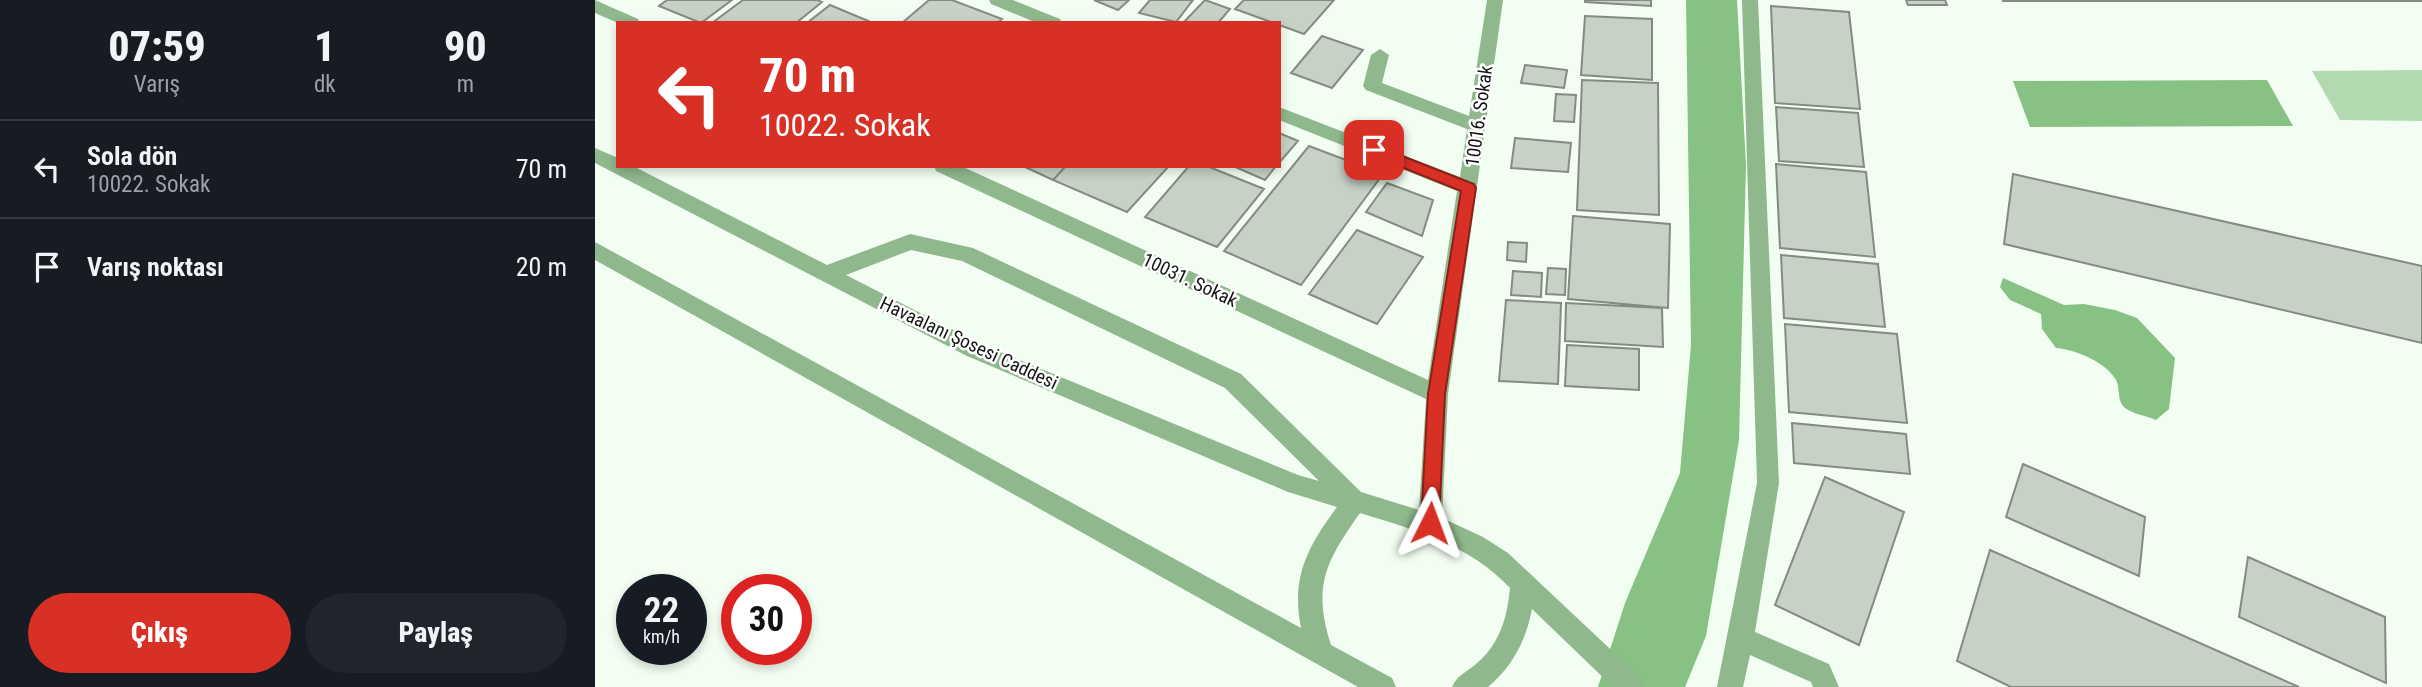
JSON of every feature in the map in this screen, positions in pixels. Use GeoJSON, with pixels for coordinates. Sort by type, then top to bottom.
{"type":"FeatureCollection","features":[{"type":"Feature","properties":{"kind":"street"},"geometry":{"type":"LineString","coordinates":[[997,0],[1049,21]]}},
{"type":"Feature","properties":{"kind":"street","name":"10016. Sokak"},"geometry":{"type":"LineString","coordinates":[[1430,523],[1437,394],[1495,0]]}},
{"type":"Feature","properties":{"kind":"street"},"geometry":{"type":"LineString","coordinates":[[1730,687],[1768,483],[1750,0]]}},
{"type":"Feature","properties":{"kind":"street"},"geometry":{"type":"LineString","coordinates":[[595,6],[628,21]]}},
{"type":"Feature","properties":{"kind":"street"},"geometry":{"type":"LineString","coordinates":[[1380,55],[1372,86],[1478,126]]}},
{"type":"Feature","properties":{"kind":"street"},"geometry":{"type":"LineString","coordinates":[[1281,114],[1469,188]]}},
{"type":"Feature","properties":{"kind":"street","name":"Havaalanı Şosesi Caddesi"},"geometry":{"type":"LineString","coordinates":[[595,155],[616,166]]}},
{"type":"Feature","properties":{"kind":"street","name":"Havaalanı Şosesi Caddesi"},"geometry":{"type":"LineString","coordinates":[[620,168],[974,350],[1296,485],[1430,523],[1493,556],[1632,687]]}},
{"type":"Feature","properties":{"kind":"street","name":"10031. Sokak"},"geometry":{"type":"LineString","coordinates":[[947,168],[1437,394]]}},
{"type":"Feature","properties":{"kind":"street"},"geometry":{"type":"LineString","coordinates":[[826,274],[910,242],[966,254],[1233,381],[1355,501],[1321,549],[1308,583],[1308,619],[1321,653]]}},
{"type":"Feature","properties":{"kind":"street"},"geometry":{"type":"LineString","coordinates":[[595,250],[1383,687]]}},
{"type":"Feature","properties":{"kind":"street"},"geometry":{"type":"LineString","coordinates":[[1465,687],[1481,678],[1506,651],[1520,618],[1523,584]]}},
{"type":"Feature","properties":{"kind":"street"},"geometry":{"type":"LineString","coordinates":[[1741,639],[1820,673],[1826,687]]}},
{"type":"Feature","properties":{"kind":"shaded area"},"geometry":{"type":"Polygon","coordinates":[[[1686,0],[1737,0],[1746,165],[1739,440],[1706,636],[1685,687],[1598,687],[1625,603],[1680,473],[1691,345],[1686,0]]]}},
{"type":"Feature","properties":{"kind":"shaded area"},"geometry":{"type":"Polygon","coordinates":[[[2422,70],[2422,121],[2340,120],[2312,71],[2422,70]]]}},
{"type":"Feature","properties":{"kind":"shaded area"},"geometry":{"type":"Polygon","coordinates":[[[2267,80],[2293,126],[2030,127],[2013,81],[2267,80]]]}},
{"type":"Feature","properties":{"kind":"shaded area"},"geometry":{"type":"Polygon","coordinates":[[[2003,278],[2064,305],[2084,304],[2115,310],[2137,318],[2175,358],[2169,409],[2156,420],[2125,408],[2113,375],[2090,358],[2056,348],[2042,329],[2041,314],[2010,300],[2000,287],[2003,278]]]}},
{"type":"Feature","properties":{"kind":"building"},"geometry":{"type":"Polygon","coordinates":[[[667,0],[732,0],[704,21],[696,21],[659,6],[667,0]]]}},
{"type":"Feature","properties":{"kind":"building"},"geometry":{"type":"Polygon","coordinates":[[[743,0],[822,2],[798,21],[715,21],[743,0]]]}},
{"type":"Feature","properties":{"kind":"building"},"geometry":{"type":"Polygon","coordinates":[[[929,0],[952,0],[1002,19],[1000,21],[904,21],[929,0]]]}},
{"type":"Feature","properties":{"kind":"building"},"geometry":{"type":"Polygon","coordinates":[[[1094,0],[1129,0],[1118,10],[1094,0]]]}},
{"type":"Feature","properties":{"kind":"building"},"geometry":{"type":"Polygon","coordinates":[[[1150,0],[1193,0],[1177,21],[1139,13],[1150,0]]]}},
{"type":"Feature","properties":{"kind":"building"},"geometry":{"type":"Polygon","coordinates":[[[1205,0],[1230,9],[1220,21],[1185,21],[1205,0]]]}},
{"type":"Feature","properties":{"kind":"building"},"geometry":{"type":"Polygon","coordinates":[[[1244,0],[1334,0],[1304,34],[1281,26],[1281,21],[1268,21],[1235,9],[1244,0]]]}},
{"type":"Feature","properties":{"kind":"building"},"geometry":{"type":"Polygon","coordinates":[[[1651,0],[1651,6],[1585,2],[1651,0]]]}},
{"type":"Feature","properties":{"kind":"building"},"geometry":{"type":"Polygon","coordinates":[[[1906,0],[1945,0],[1947,5],[1908,5],[1906,0]]]}},
{"type":"Feature","properties":{"kind":"building"},"geometry":{"type":"Polygon","coordinates":[[[2422,0],[2422,1],[2003,1],[2422,0]]]}},
{"type":"Feature","properties":{"kind":"building"},"geometry":{"type":"Polygon","coordinates":[[[830,5],[868,21],[810,21],[830,5]]]}},
{"type":"Feature","properties":{"kind":"building"},"geometry":{"type":"Polygon","coordinates":[[[1771,6],[1849,12],[1860,109],[1775,103],[1771,6]]]}},
{"type":"Feature","properties":{"kind":"building"},"geometry":{"type":"Polygon","coordinates":[[[1585,16],[1652,19],[1652,80],[1581,75],[1585,16]]]}},
{"type":"Feature","properties":{"kind":"building"},"geometry":{"type":"Polygon","coordinates":[[[1322,36],[1363,50],[1332,88],[1291,73],[1322,36]]]}},
{"type":"Feature","properties":{"kind":"building"},"geometry":{"type":"Polygon","coordinates":[[[1525,65],[1567,70],[1564,88],[1521,83],[1525,65]]]}},
{"type":"Feature","properties":{"kind":"building"},"geometry":{"type":"Polygon","coordinates":[[[1582,80],[1658,83],[1659,215],[1577,210],[1582,80]]]}},
{"type":"Feature","properties":{"kind":"building"},"geometry":{"type":"Polygon","coordinates":[[[1556,94],[1576,95],[1574,122],[1554,121],[1556,94]]]}},
{"type":"Feature","properties":{"kind":"building"},"geometry":{"type":"Polygon","coordinates":[[[1776,107],[1858,113],[1864,167],[1779,161],[1776,107]]]}},
{"type":"Feature","properties":{"kind":"building"},"geometry":{"type":"Polygon","coordinates":[[[1281,134],[1298,141],[1281,161],[1281,134]]]}},
{"type":"Feature","properties":{"kind":"building"},"geometry":{"type":"Polygon","coordinates":[[[1515,138],[1571,143],[1568,172],[1511,168],[1515,138]]]}},
{"type":"Feature","properties":{"kind":"building"},"geometry":{"type":"Polygon","coordinates":[[[1309,146],[1383,174],[1301,285],[1224,251],[1309,146]]]}},
{"type":"Feature","properties":{"kind":"building"},"geometry":{"type":"Polygon","coordinates":[[[1776,164],[1866,172],[1875,257],[1780,248],[1776,164]]]}},
{"type":"Feature","properties":{"kind":"building"},"geometry":{"type":"Polygon","coordinates":[[[1027,168],[1064,168],[1053,180],[1027,168]]]}},
{"type":"Feature","properties":{"kind":"building"},"geometry":{"type":"Polygon","coordinates":[[[1064,168],[1167,168],[1127,212],[1053,180],[1064,168]]]}},
{"type":"Feature","properties":{"kind":"building"},"geometry":{"type":"Polygon","coordinates":[[[1187,168],[1212,168],[1264,189],[1217,247],[1145,217],[1187,168]]]}},
{"type":"Feature","properties":{"kind":"building"},"geometry":{"type":"Polygon","coordinates":[[[1238,168],[1274,168],[1265,180],[1238,168]]]}},
{"type":"Feature","properties":{"kind":"building"},"geometry":{"type":"Polygon","coordinates":[[[2013,174],[2422,266],[2422,343],[2004,244],[2013,174]]]}},
{"type":"Feature","properties":{"kind":"building"},"geometry":{"type":"Polygon","coordinates":[[[1387,183],[1433,200],[1422,236],[1366,212],[1387,183]]]}},
{"type":"Feature","properties":{"kind":"building"},"geometry":{"type":"Polygon","coordinates":[[[1573,216],[1670,224],[1668,308],[1568,299],[1573,216]]]}},
{"type":"Feature","properties":{"kind":"building"},"geometry":{"type":"Polygon","coordinates":[[[1357,230],[1423,257],[1377,324],[1309,294],[1357,230]]]}},
{"type":"Feature","properties":{"kind":"building"},"geometry":{"type":"Polygon","coordinates":[[[1508,242],[1527,243],[1526,262],[1507,260],[1508,242]]]}},
{"type":"Feature","properties":{"kind":"building"},"geometry":{"type":"Polygon","coordinates":[[[1781,255],[1878,264],[1885,327],[1784,318],[1781,255]]]}},
{"type":"Feature","properties":{"kind":"building"},"geometry":{"type":"Polygon","coordinates":[[[1548,268],[1566,269],[1565,295],[1546,294],[1548,268]]]}},
{"type":"Feature","properties":{"kind":"building"},"geometry":{"type":"Polygon","coordinates":[[[1513,271],[1542,273],[1541,297],[1511,295],[1513,271]]]}},
{"type":"Feature","properties":{"kind":"building"},"geometry":{"type":"Polygon","coordinates":[[[1506,300],[1561,303],[1558,384],[1499,381],[1506,300]]]}},
{"type":"Feature","properties":{"kind":"building"},"geometry":{"type":"Polygon","coordinates":[[[1566,303],[1662,308],[1663,347],[1565,341],[1566,303]]]}},
{"type":"Feature","properties":{"kind":"building"},"geometry":{"type":"Polygon","coordinates":[[[1785,324],[1897,334],[1907,423],[1789,412],[1785,324]]]}},
{"type":"Feature","properties":{"kind":"building"},"geometry":{"type":"Polygon","coordinates":[[[1567,345],[1639,349],[1639,390],[1565,386],[1567,345]]]}},
{"type":"Feature","properties":{"kind":"building"},"geometry":{"type":"Polygon","coordinates":[[[1792,423],[1906,434],[1910,474],[1794,463],[1792,423]]]}},
{"type":"Feature","properties":{"kind":"building"},"geometry":{"type":"Polygon","coordinates":[[[2023,464],[2145,517],[2139,576],[2006,517],[2023,464]]]}},
{"type":"Feature","properties":{"kind":"building"},"geometry":{"type":"Polygon","coordinates":[[[1825,477],[1904,512],[1859,645],[1775,605],[1825,477]]]}},
{"type":"Feature","properties":{"kind":"building"},"geometry":{"type":"Polygon","coordinates":[[[1990,550],[2299,687],[2011,687],[1957,661],[1990,550]]]}},
{"type":"Feature","properties":{"kind":"building"},"geometry":{"type":"Polygon","coordinates":[[[2248,557],[2385,617],[2386,683],[2239,617],[2248,557]]]}},
{"type":"Feature","properties":{"kind":"route"},"geometry":{"type":"LineString","coordinates":[[1374,150],[1469,188],[1437,394],[1430,523]]}}]}
